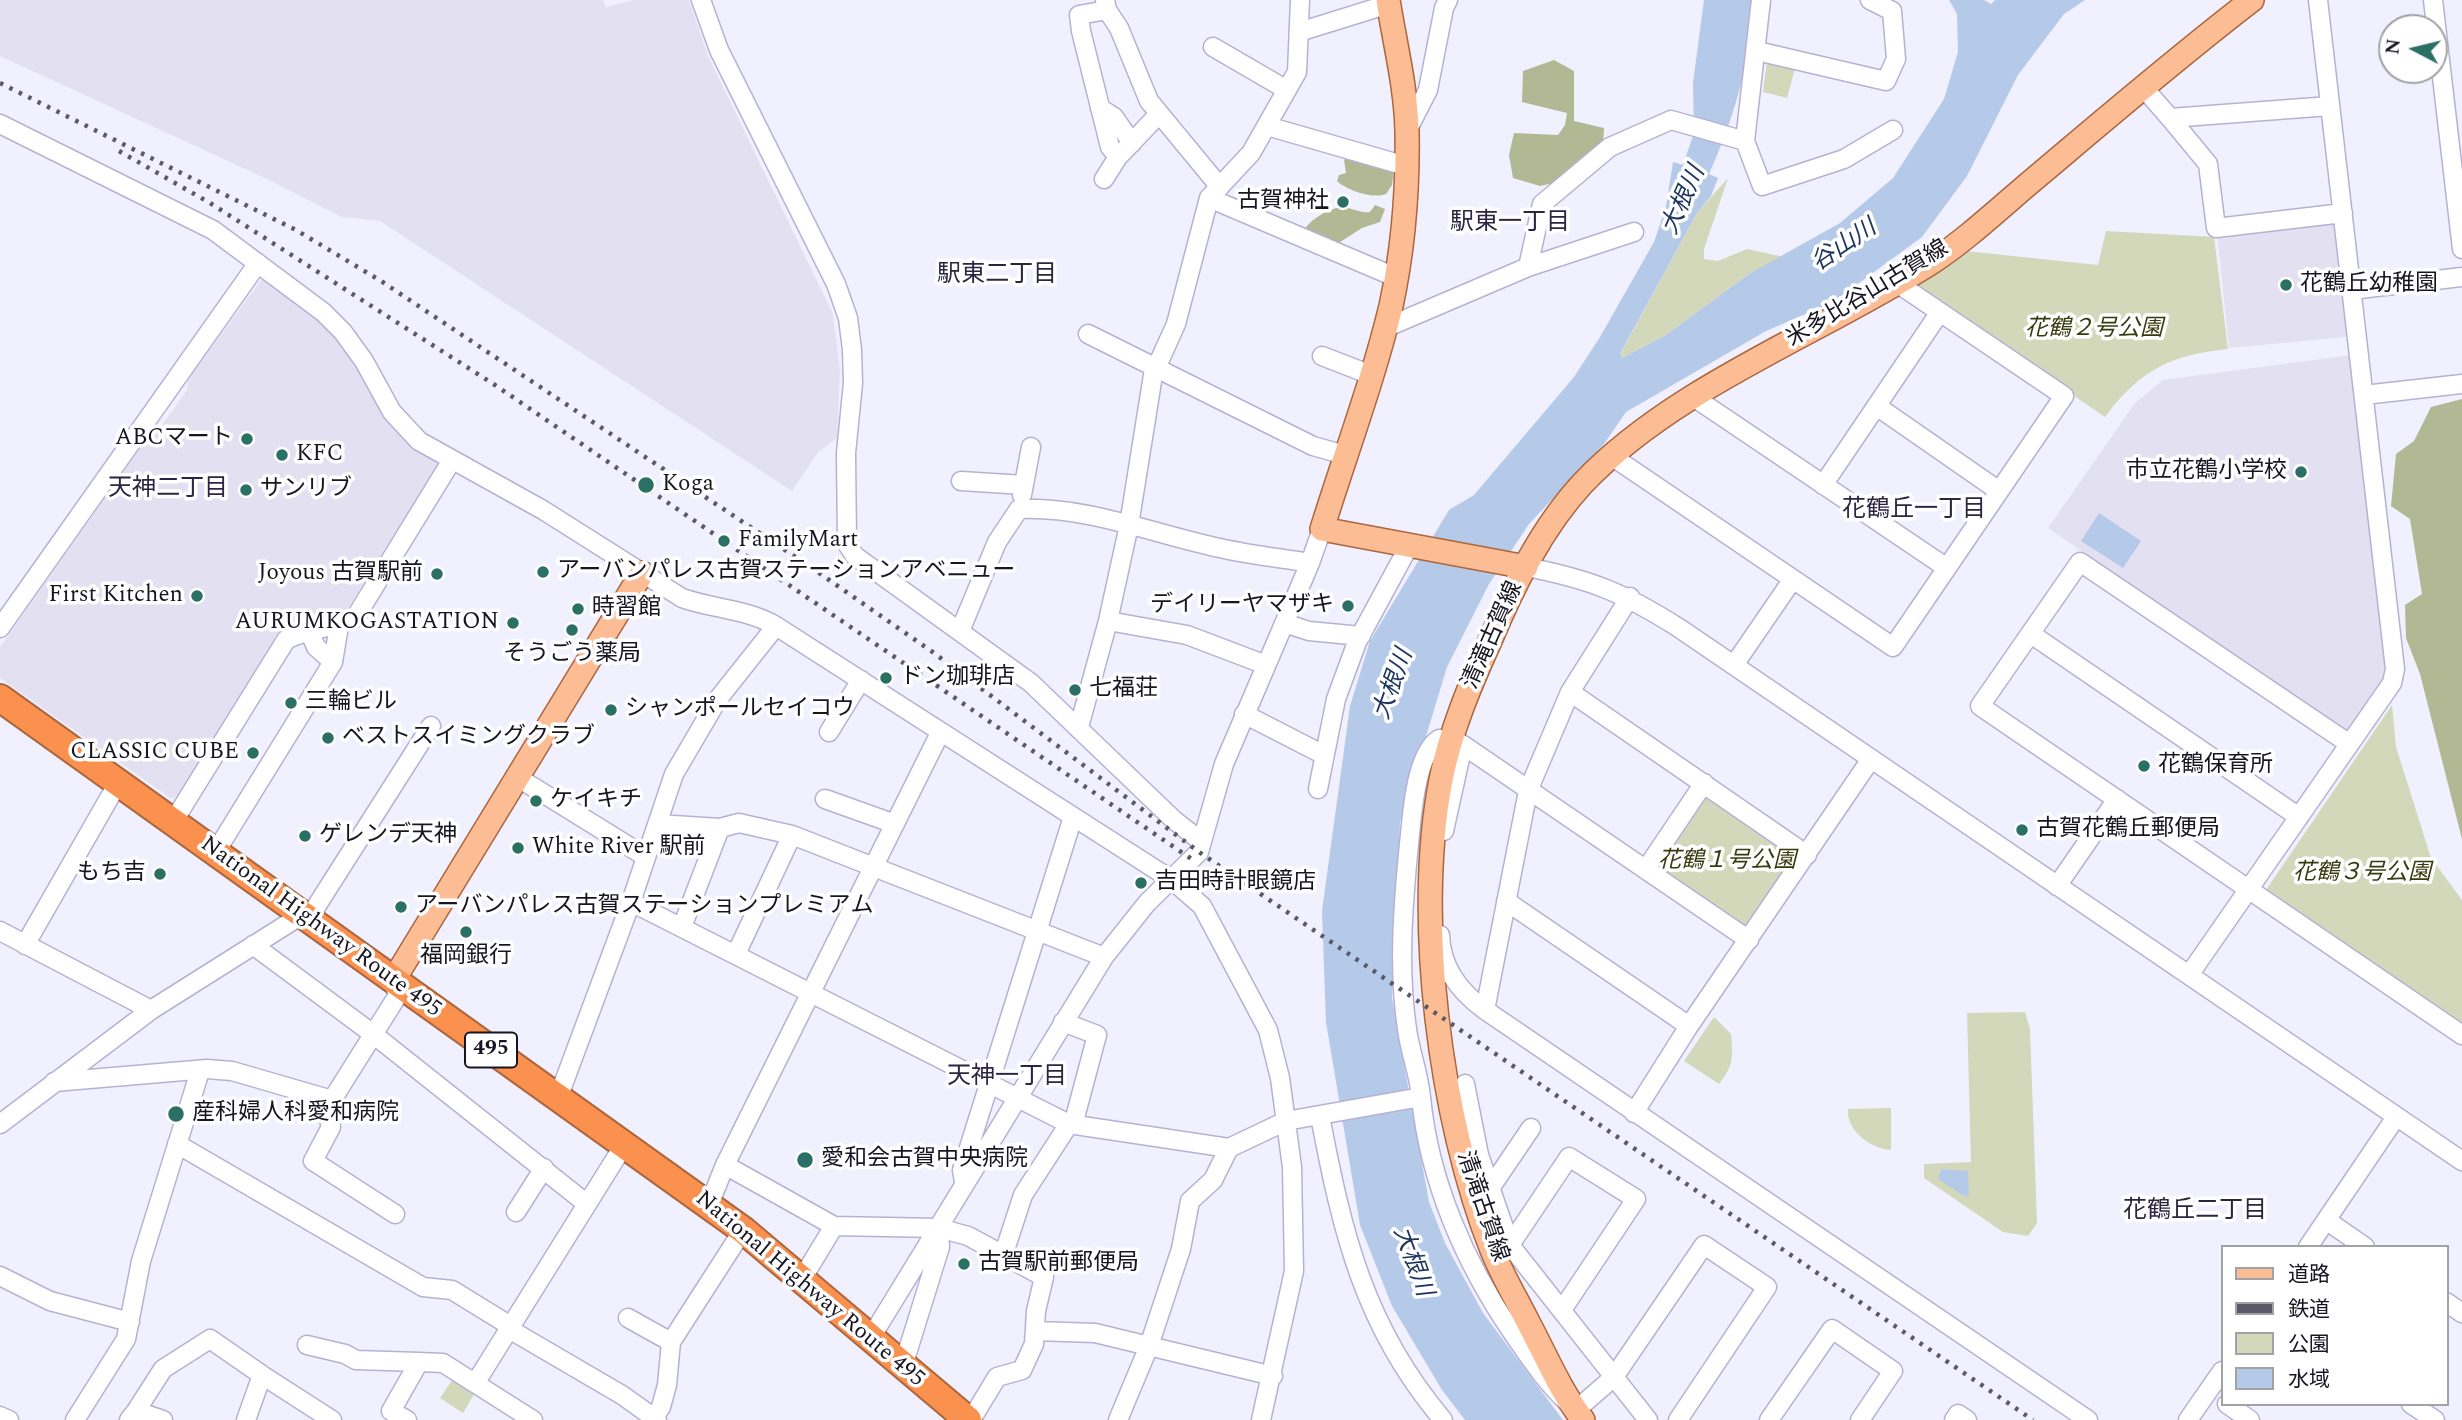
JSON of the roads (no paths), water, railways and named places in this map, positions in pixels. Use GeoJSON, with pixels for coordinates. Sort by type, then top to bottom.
{"type":"FeatureCollection","features":[{"type":"Feature","properties":{"kind":"highway","name":"National Highway Route 495"},"geometry":{"type":"LineString","coordinates":[[2,703],[119,781],[303,918],[743,1230],[902,1366],[970,1420]]}},
{"type":"Feature","properties":{"kind":"main road","name":"米多比谷山古賀線"},"geometry":{"type":"LineString","coordinates":[[1517,566],[1586,480],[1652,426],[1695,398],[1897,283],[1952,247],[2252,0]]}},
{"type":"Feature","properties":{"kind":"main road"},"geometry":{"type":"LineString","coordinates":[[1322,529],[1385,328],[1395,278],[1406,166],[1406,131],[1402,76],[1388,2]]}},
{"type":"Feature","properties":{"kind":"main road","name":"清滝古賀線"},"geometry":{"type":"LineString","coordinates":[[1322,529],[1517,566],[1457,743],[1441,778],[1428,889],[1438,1014],[1459,1144],[1493,1253],[1580,1415]]}},
{"type":"Feature","properties":{"kind":"main road"},"geometry":{"type":"LineString","coordinates":[[393,981],[642,573]]}},
{"type":"Feature","properties":{"kind":"street"},"geometry":{"type":"LineString","coordinates":[[701,0],[719,50],[836,284],[848,318],[853,383],[848,418],[847,544],[855,556],[1031,683],[1174,820],[1202,842]]}},
{"type":"Feature","properties":{"kind":"street"},"geometry":{"type":"LineString","coordinates":[[1079,727],[1108,621],[1129,525],[1146,404],[1157,367],[1176,324],[1214,192],[1251,153],[1297,72],[1300,0]]}},
{"type":"Feature","properties":{"kind":"street"},"geometry":{"type":"LineString","coordinates":[[1406,131],[1428,90],[1444,8],[1448,0]]}},
{"type":"Feature","properties":{"kind":"street"},"geometry":{"type":"LineString","coordinates":[[1761,0],[1745,141],[1762,186],[1844,159],[1894,130]]}},
{"type":"Feature","properties":{"kind":"street"},"geometry":{"type":"LineString","coordinates":[[1757,51],[1886,81],[1896,59],[1892,11],[1870,0]]}},
{"type":"Feature","properties":{"kind":"street"},"geometry":{"type":"LineString","coordinates":[[2189,975],[2392,683],[2395,669],[2318,0]]}},
{"type":"Feature","properties":{"kind":"street"},"geometry":{"type":"LineString","coordinates":[[2433,0],[2462,249]]}},
{"type":"Feature","properties":{"kind":"street"},"geometry":{"type":"LineString","coordinates":[[1299,32],[1388,2]]}},
{"type":"Feature","properties":{"kind":"street"},"geometry":{"type":"LineString","coordinates":[[1118,157],[1110,147],[1079,15],[1106,5],[1119,28],[1138,79],[1158,114],[1214,192],[1395,278]]}},
{"type":"Feature","properties":{"kind":"street"},"geometry":{"type":"LineString","coordinates":[[1213,47],[1287,90]]}},
{"type":"Feature","properties":{"kind":"street"},"geometry":{"type":"LineString","coordinates":[[2143,88],[2208,164],[2216,228],[2343,213]]}},
{"type":"Feature","properties":{"kind":"street"},"geometry":{"type":"LineString","coordinates":[[2170,118],[2330,106]]}},
{"type":"Feature","properties":{"kind":"street"},"geometry":{"type":"LineString","coordinates":[[1100,108],[1114,117],[1132,143]]}},
{"type":"Feature","properties":{"kind":"street"},"geometry":{"type":"LineString","coordinates":[[1104,179],[1118,157],[1158,114]]}},
{"type":"Feature","properties":{"kind":"street"},"geometry":{"type":"LineString","coordinates":[[1528,267],[1542,204],[1610,147],[1671,120],[1745,141]]}},
{"type":"Feature","properties":{"kind":"street"},"geometry":{"type":"LineString","coordinates":[[0,124],[213,230],[258,263],[323,312],[343,332],[405,429],[452,460],[543,510],[682,597],[702,605],[756,614],[1172,880],[1202,906],[1268,1030],[1280,1078],[1286,1121],[1294,1194],[1294,1271],[1273,1376],[1261,1420]]}},
{"type":"Feature","properties":{"kind":"street"},"geometry":{"type":"LineString","coordinates":[[1267,126],[1406,166]]}},
{"type":"Feature","properties":{"kind":"street"},"geometry":{"type":"LineString","coordinates":[[1385,328],[1528,267],[1634,232]]}},
{"type":"Feature","properties":{"kind":"street"},"geometry":{"type":"LineString","coordinates":[[0,628],[258,263]]}},
{"type":"Feature","properties":{"kind":"street"},"geometry":{"type":"LineString","coordinates":[[2351,290],[2462,276]]}},
{"type":"Feature","properties":{"kind":"street"},"geometry":{"type":"LineString","coordinates":[[1613,457],[1893,647],[2064,396],[1897,283]]}},
{"type":"Feature","properties":{"kind":"street"},"geometry":{"type":"LineString","coordinates":[[1823,485],[1940,313]]}},
{"type":"Feature","properties":{"kind":"street"},"geometry":{"type":"LineString","coordinates":[[1088,334],[1312,446],[1345,455]]}},
{"type":"Feature","properties":{"kind":"street"},"geometry":{"type":"LineString","coordinates":[[1322,356],[1371,375]]}},
{"type":"Feature","properties":{"kind":"street"},"geometry":{"type":"LineString","coordinates":[[2364,395],[2462,384]]}},
{"type":"Feature","properties":{"kind":"street"},"geometry":{"type":"LineString","coordinates":[[1695,398],[1947,568]]}},
{"type":"Feature","properties":{"kind":"street"},"geometry":{"type":"LineString","coordinates":[[1878,407],[2000,491]]}},
{"type":"Feature","properties":{"kind":"street"},"geometry":{"type":"LineString","coordinates":[[960,631],[997,542],[1019,509],[1031,447]]}},
{"type":"Feature","properties":{"kind":"street"},"geometry":{"type":"LineString","coordinates":[[173,822],[286,640],[339,626],[355,618],[452,460]]}},
{"type":"Feature","properties":{"kind":"street"},"geometry":{"type":"LineString","coordinates":[[961,481],[1024,485]]}},
{"type":"Feature","properties":{"kind":"street"},"geometry":{"type":"LineString","coordinates":[[1019,509],[1045,509],[1129,525],[1220,548],[1310,564]]}},
{"type":"Feature","properties":{"kind":"street"},"geometry":{"type":"LineString","coordinates":[[870,1339],[1104,957],[1147,903],[1194,860],[1202,842],[1224,764],[1310,564],[1322,529]]}},
{"type":"Feature","properties":{"kind":"street"},"geometry":{"type":"LineString","coordinates":[[1318,789],[1336,699],[1361,636],[1410,544]]}},
{"type":"Feature","properties":{"kind":"street"},"geometry":{"type":"LineString","coordinates":[[2348,743],[2080,562],[1980,706],[2462,1035]]}},
{"type":"Feature","properties":{"kind":"street"},"geometry":{"type":"LineString","coordinates":[[1517,566],[1570,575],[1630,597],[2462,1161]]}},
{"type":"Feature","properties":{"kind":"street"},"geometry":{"type":"LineString","coordinates":[[1734,666],[1793,579]]}},
{"type":"Feature","properties":{"kind":"street"},"geometry":{"type":"LineString","coordinates":[[1485,1010],[1528,790],[1570,692],[1630,597]]}},
{"type":"Feature","properties":{"kind":"street"},"geometry":{"type":"LineString","coordinates":[[1108,621],[1187,635],[1265,665]]}},
{"type":"Feature","properties":{"kind":"street"},"geometry":{"type":"LineString","coordinates":[[1284,623],[1310,631],[1361,636]]}},
{"type":"Feature","properties":{"kind":"street"},"geometry":{"type":"LineString","coordinates":[[215,853],[333,663],[339,626]]}},
{"type":"Feature","properties":{"kind":"street"},"geometry":{"type":"LineString","coordinates":[[558,1098],[682,758],[718,699],[776,626]]}},
{"type":"Feature","properties":{"kind":"street"},"geometry":{"type":"LineString","coordinates":[[309,632],[316,648],[333,663]]}},
{"type":"Feature","properties":{"kind":"street"},"geometry":{"type":"LineString","coordinates":[[2031,635],[2299,817]]}},
{"type":"Feature","properties":{"kind":"street"},"geometry":{"type":"LineString","coordinates":[[829,732],[861,680]]}},
{"type":"Feature","properties":{"kind":"street"},"geometry":{"type":"LineString","coordinates":[[1570,692],[1807,855]]}},
{"type":"Feature","properties":{"kind":"street"},"geometry":{"type":"LineString","coordinates":[[1244,714],[1324,755]]}},
{"type":"Feature","properties":{"kind":"street"},"geometry":{"type":"LineString","coordinates":[[0,1124],[150,1010],[254,945],[303,918],[431,726]]}},
{"type":"Feature","properties":{"kind":"street"},"geometry":{"type":"LineString","coordinates":[[709,1205],[725,1165],[940,733]]}},
{"type":"Feature","properties":{"kind":"street"},"geometry":{"type":"LineString","coordinates":[[1678,1420],[1767,1287],[1704,1245],[1614,1377],[1580,1415],[1550,1388],[1496,1308],[1471,1265],[1436,1171],[1416,1098],[1407,1028],[1404,894],[1411,826],[1425,756],[1439,739],[1457,743],[1749,940]]}},
{"type":"Feature","properties":{"kind":"street"},"geometry":{"type":"LineString","coordinates":[[1457,743],[1440,869],[1440,948],[1454,980],[1468,997],[1634,1113],[2088,1420]]}},
{"type":"Feature","properties":{"kind":"street"},"geometry":{"type":"LineString","coordinates":[[1634,1113],[1689,1026],[1871,759]]}},
{"type":"Feature","properties":{"kind":"street"},"geometry":{"type":"LineString","coordinates":[[517,777],[646,857]]}},
{"type":"Feature","properties":{"kind":"street"},"geometry":{"type":"LineString","coordinates":[[25,945],[119,781]]}},
{"type":"Feature","properties":{"kind":"street"},"geometry":{"type":"LineString","coordinates":[[1646,869],[1704,783]]}},
{"type":"Feature","properties":{"kind":"street"},"geometry":{"type":"LineString","coordinates":[[825,799],[895,824]]}},
{"type":"Feature","properties":{"kind":"street"},"geometry":{"type":"LineString","coordinates":[[2057,886],[2117,799]]}},
{"type":"Feature","properties":{"kind":"street"},"geometry":{"type":"LineString","coordinates":[[964,1186],[962,1170],[1073,817]]}},
{"type":"Feature","properties":{"kind":"street"},"geometry":{"type":"LineString","coordinates":[[658,824],[720,828],[738,823],[792,835],[1104,957]]}},
{"type":"Feature","properties":{"kind":"street"},"geometry":{"type":"LineString","coordinates":[[682,927],[720,828]]}},
{"type":"Feature","properties":{"kind":"street"},"geometry":{"type":"LineString","coordinates":[[736,954],[792,835]]}},
{"type":"Feature","properties":{"kind":"street"},"geometry":{"type":"LineString","coordinates":[[1506,901],[1689,1026]]}},
{"type":"Feature","properties":{"kind":"street"},"geometry":{"type":"LineString","coordinates":[[631,902],[989,1086],[1071,1125],[1229,1148],[1286,1121],[1416,1098]]}},
{"type":"Feature","properties":{"kind":"street"},"geometry":{"type":"LineString","coordinates":[[0,931],[150,1010]]}},
{"type":"Feature","properties":{"kind":"street"},"geometry":{"type":"LineString","coordinates":[[254,945],[373,1034],[586,1204]]}},
{"type":"Feature","properties":{"kind":"street"},"geometry":{"type":"LineString","coordinates":[[393,981],[398,995],[326,1108],[331,1127],[313,1161],[395,1214]]}},
{"type":"Feature","properties":{"kind":"street"},"geometry":{"type":"LineString","coordinates":[[1004,1254],[1023,1195],[1071,1125],[1097,1035],[1063,1022]]}},
{"type":"Feature","properties":{"kind":"street"},"geometry":{"type":"LineString","coordinates":[[75,1420],[127,1339],[141,1261],[200,1071]]}},
{"type":"Feature","properties":{"kind":"street"},"geometry":{"type":"LineString","coordinates":[[54,1082],[232,1071],[332,1100]]}},
{"type":"Feature","properties":{"kind":"street"},"geometry":{"type":"LineString","coordinates":[[1465,1084],[1479,1155],[1510,1245],[1648,1420]]}},
{"type":"Feature","properties":{"kind":"street"},"geometry":{"type":"LineString","coordinates":[[1320,1116],[1355,1269],[1392,1349],[1443,1420]]}},
{"type":"Feature","properties":{"kind":"street"},"geometry":{"type":"LineString","coordinates":[[2309,1245],[2396,1117]]}},
{"type":"Feature","properties":{"kind":"street"},"geometry":{"type":"LineString","coordinates":[[1489,1190],[1531,1128]]}},
{"type":"Feature","properties":{"kind":"street"},"geometry":{"type":"LineString","coordinates":[[177,1144],[423,1287],[452,1290],[504,1322],[509,1329],[655,1419],[667,1385],[671,1342],[743,1230]]}},
{"type":"Feature","properties":{"kind":"street"},"geometry":{"type":"LineString","coordinates":[[476,1382],[624,1144]]}},
{"type":"Feature","properties":{"kind":"street"},"geometry":{"type":"LineString","coordinates":[[1118,1420],[1149,1346],[1181,1249],[1190,1201],[1213,1180],[1229,1148]]}},
{"type":"Feature","properties":{"kind":"street"},"geometry":{"type":"LineString","coordinates":[[1510,1245],[1569,1157],[1636,1199],[1562,1310]]}},
{"type":"Feature","properties":{"kind":"street"},"geometry":{"type":"LineString","coordinates":[[725,1165],[834,1226],[939,1228],[968,1236],[1044,1277],[1036,1311],[1034,1344],[1022,1370],[997,1377],[970,1420]]}},
{"type":"Feature","properties":{"kind":"street"},"geometry":{"type":"LineString","coordinates":[[516,1212],[544,1168]]}},
{"type":"Feature","properties":{"kind":"street"},"geometry":{"type":"LineString","coordinates":[[2326,1220],[2362,1245]]}},
{"type":"Feature","properties":{"kind":"street"},"geometry":{"type":"LineString","coordinates":[[802,1279],[834,1226]]}},
{"type":"Feature","properties":{"kind":"street"},"geometry":{"type":"LineString","coordinates":[[902,1366],[940,1247],[939,1228]]}},
{"type":"Feature","properties":{"kind":"street"},"geometry":{"type":"LineString","coordinates":[[0,1276],[50,1301],[130,1322]]}},
{"type":"Feature","properties":{"kind":"street"},"geometry":{"type":"LineString","coordinates":[[628,1318],[671,1342]]}},
{"type":"Feature","properties":{"kind":"street"},"geometry":{"type":"LineString","coordinates":[[1769,1420],[1832,1329],[1893,1371],[1860,1420]]}},
{"type":"Feature","properties":{"kind":"street"},"geometry":{"type":"LineString","coordinates":[[1035,1331],[1095,1333],[1273,1376]]}},
{"type":"Feature","properties":{"kind":"street"},"geometry":{"type":"LineString","coordinates":[[163,1420],[132,1416],[163,1369],[210,1339],[332,1420]]}},
{"type":"Feature","properties":{"kind":"street"},"geometry":{"type":"LineString","coordinates":[[307,1345],[356,1360],[443,1363],[534,1420]]}},
{"type":"Feature","properties":{"kind":"street"},"geometry":{"type":"LineString","coordinates":[[407,1420],[391,1411],[419,1362]]}},
{"type":"Feature","properties":{"kind":"street"},"geometry":{"type":"LineString","coordinates":[[246,1420],[262,1375]]}},
{"type":"Feature","properties":{"kind":"street"},"geometry":{"type":"LineString","coordinates":[[2188,1420],[2215,1396],[2220,1378]]}},
{"type":"Feature","properties":{"kind":"street"},"geometry":{"type":"LineString","coordinates":[[2230,1406],[2250,1420]]}},
{"type":"Feature","properties":{"kind":"street"},"geometry":{"type":"LineString","coordinates":[[2415,1406],[2435,1420]]}},
{"type":"Feature","properties":{"kind":"street"},"geometry":{"type":"LineString","coordinates":[[1954,1420],[1958,1414],[1967,1420]]}},
{"type":"Feature","properties":{"kind":"street"},"geometry":{"type":"LineString","coordinates":[[0,1416],[9,1420]]}},
{"type":"Feature","properties":{"kind":"water"},"geometry":{"type":"Polygon","coordinates":[[[1704,0],[1751,0],[1749,44],[1740,89],[1709,174],[1718,178],[1711,196],[1697,213],[1620,354],[1622,358],[1666,335],[1749,274],[1840,223],[1893,178],[1944,99],[1958,52],[1957,14],[1949,0],[1984,0],[1991,4],[1995,0],[2085,0],[2064,14],[2018,75],[1967,176],[1922,237],[1833,302],[1766,331],[1626,412],[1604,444],[1529,524],[1489,584],[1447,667],[1400,822],[1392,998],[1429,1202],[1445,1243],[1483,1313],[1563,1420],[1465,1420],[1442,1390],[1392,1306],[1360,1225],[1326,1022],[1322,911],[1350,706],[1370,641],[1449,510],[1474,495],[1574,377],[1654,242],[1666,207],[1673,162],[1683,165],[1694,133],[1693,83],[1704,0]]]}},
{"type":"Feature","properties":{"kind":"water"},"geometry":{"type":"Polygon","coordinates":[[[2099,513],[2141,541],[2123,568],[2081,541],[2099,513]]]}},
{"type":"Feature","properties":{"kind":"water"},"geometry":{"type":"Polygon","coordinates":[[[1941,1169],[1968,1171],[1969,1195],[1964,1196],[1938,1179],[1941,1169]]]}},
{"type":"Feature","properties":{"kind":"railway"},"geometry":{"type":"LineString","coordinates":[[0,83],[296,230],[381,281],[809,566],[934,653],[1199,852],[2033,1420]]}},
{"type":"Feature","properties":{"kind":"railway"},"geometry":{"type":"LineString","coordinates":[[119,151],[210,203],[495,385],[1193,860]]}},
{"type":"Feature","properties":{"kind":"place","name":"古賀神社"},"geometry":{"type":"Point","coordinates":[1343,202]}},
{"type":"Feature","properties":{"kind":"place","name":"花鶴丘幼稚園"},"geometry":{"type":"Point","coordinates":[2286,285]}},
{"type":"Feature","properties":{"kind":"place","name":"ABCマート"},"geometry":{"type":"Point","coordinates":[247,439]}},
{"type":"Feature","properties":{"kind":"place","name":"KFC"},"geometry":{"type":"Point","coordinates":[282,455]}},
{"type":"Feature","properties":{"kind":"place","name":"市立花鶴小学校"},"geometry":{"type":"Point","coordinates":[2301,472]}},
{"type":"Feature","properties":{"kind":"place","name":"Koga"},"geometry":{"type":"Point","coordinates":[646,485]}},
{"type":"Feature","properties":{"kind":"place","name":"サンリブ"},"geometry":{"type":"Point","coordinates":[246,490]}},
{"type":"Feature","properties":{"kind":"place","name":"FamilyMart"},"geometry":{"type":"Point","coordinates":[724,541]}},
{"type":"Feature","properties":{"kind":"place","name":"アーバンパレス古賀ステーションアベニュー"},"geometry":{"type":"Point","coordinates":[543,572]}},
{"type":"Feature","properties":{"kind":"place","name":"Joyous 古賀駅前"},"geometry":{"type":"Point","coordinates":[437,574]}},
{"type":"Feature","properties":{"kind":"place","name":"First Kitchen"},"geometry":{"type":"Point","coordinates":[197,596]}},
{"type":"Feature","properties":{"kind":"place","name":"デイリーヤマザキ"},"geometry":{"type":"Point","coordinates":[1348,606]}},
{"type":"Feature","properties":{"kind":"place","name":"時習館"},"geometry":{"type":"Point","coordinates":[578,609]}},
{"type":"Feature","properties":{"kind":"place","name":"AURUMKOGASTATION"},"geometry":{"type":"Point","coordinates":[513,623]}},
{"type":"Feature","properties":{"kind":"place","name":"そうごう薬局"},"geometry":{"type":"Point","coordinates":[572,630]}},
{"type":"Feature","properties":{"kind":"place","name":"ドン珈琲店"},"geometry":{"type":"Point","coordinates":[886,678]}},
{"type":"Feature","properties":{"kind":"place","name":"七福荘"},"geometry":{"type":"Point","coordinates":[1075,690]}},
{"type":"Feature","properties":{"kind":"place","name":"三輪ビル"},"geometry":{"type":"Point","coordinates":[291,703]}},
{"type":"Feature","properties":{"kind":"place","name":"シャンポールセイコウ"},"geometry":{"type":"Point","coordinates":[611,710]}},
{"type":"Feature","properties":{"kind":"place","name":"ベストスイミングクラブ"},"geometry":{"type":"Point","coordinates":[328,738]}},
{"type":"Feature","properties":{"kind":"place","name":"CLASSIC CUBE"},"geometry":{"type":"Point","coordinates":[253,753]}},
{"type":"Feature","properties":{"kind":"place","name":"花鶴保育所"},"geometry":{"type":"Point","coordinates":[2144,766]}},
{"type":"Feature","properties":{"kind":"place","name":"ケイキチ"},"geometry":{"type":"Point","coordinates":[536,801]}},
{"type":"Feature","properties":{"kind":"place","name":"古賀花鶴丘郵便局"},"geometry":{"type":"Point","coordinates":[2022,830]}},
{"type":"Feature","properties":{"kind":"place","name":"ゲレンデ天神"},"geometry":{"type":"Point","coordinates":[305,836]}},
{"type":"Feature","properties":{"kind":"place","name":"White River 駅前"},"geometry":{"type":"Point","coordinates":[518,848]}},
{"type":"Feature","properties":{"kind":"place","name":"もち吉"},"geometry":{"type":"Point","coordinates":[160,874]}},
{"type":"Feature","properties":{"kind":"place","name":"吉田時計眼鏡店"},"geometry":{"type":"Point","coordinates":[1141,883]}},
{"type":"Feature","properties":{"kind":"place","name":"アーバンパレス古賀ステーションプレミアム"},"geometry":{"type":"Point","coordinates":[401,907]}},
{"type":"Feature","properties":{"kind":"place","name":"福岡銀行"},"geometry":{"type":"Point","coordinates":[466,932]}},
{"type":"Feature","properties":{"kind":"place","name":"産科婦人科愛和病院"},"geometry":{"type":"Point","coordinates":[176,1114]}},
{"type":"Feature","properties":{"kind":"place","name":"愛和会古賀中央病院"},"geometry":{"type":"Point","coordinates":[805,1160]}},
{"type":"Feature","properties":{"kind":"place","name":"古賀駅前郵便局"},"geometry":{"type":"Point","coordinates":[964,1264]}},
{"type":"Feature","properties":{"kind":"district","name":"駅東一丁目"},"geometry":{"type":"Point","coordinates":[1510,224]}},
{"type":"Feature","properties":{"kind":"district","name":"駅東二丁目"},"geometry":{"type":"Point","coordinates":[997,276]}},
{"type":"Feature","properties":{"kind":"district","name":"天神二丁目"},"geometry":{"type":"Point","coordinates":[168,490]}},
{"type":"Feature","properties":{"kind":"district","name":"花鶴丘一丁目"},"geometry":{"type":"Point","coordinates":[1914,511]}},
{"type":"Feature","properties":{"kind":"district","name":"天神一丁目"},"geometry":{"type":"Point","coordinates":[1007,1078]}},
{"type":"Feature","properties":{"kind":"district","name":"花鶴丘二丁目"},"geometry":{"type":"Point","coordinates":[2195,1212]}},
{"type":"Feature","properties":{"kind":"water label","name":"大根川"},"geometry":{"type":"Point","coordinates":[1685,201]}},
{"type":"Feature","properties":{"kind":"water label","name":"谷山川"},"geometry":{"type":"Point","coordinates":[1845,247]}},
{"type":"Feature","properties":{"kind":"water label","name":"大根川"},"geometry":{"type":"Point","coordinates":[1395,685]}},
{"type":"Feature","properties":{"kind":"water label","name":"大根川"},"geometry":{"type":"Point","coordinates":[1411,1262]}},
{"type":"Feature","properties":{"kind":"park label","name":"花鶴２号公園"},"geometry":{"type":"Point","coordinates":[2094,330]}},
{"type":"Feature","properties":{"kind":"park label","name":"花鶴１号公園"},"geometry":{"type":"Point","coordinates":[1727,862]}},
{"type":"Feature","properties":{"kind":"park label","name":"花鶴３号公園"},"geometry":{"type":"Point","coordinates":[2362,874]}}]}
